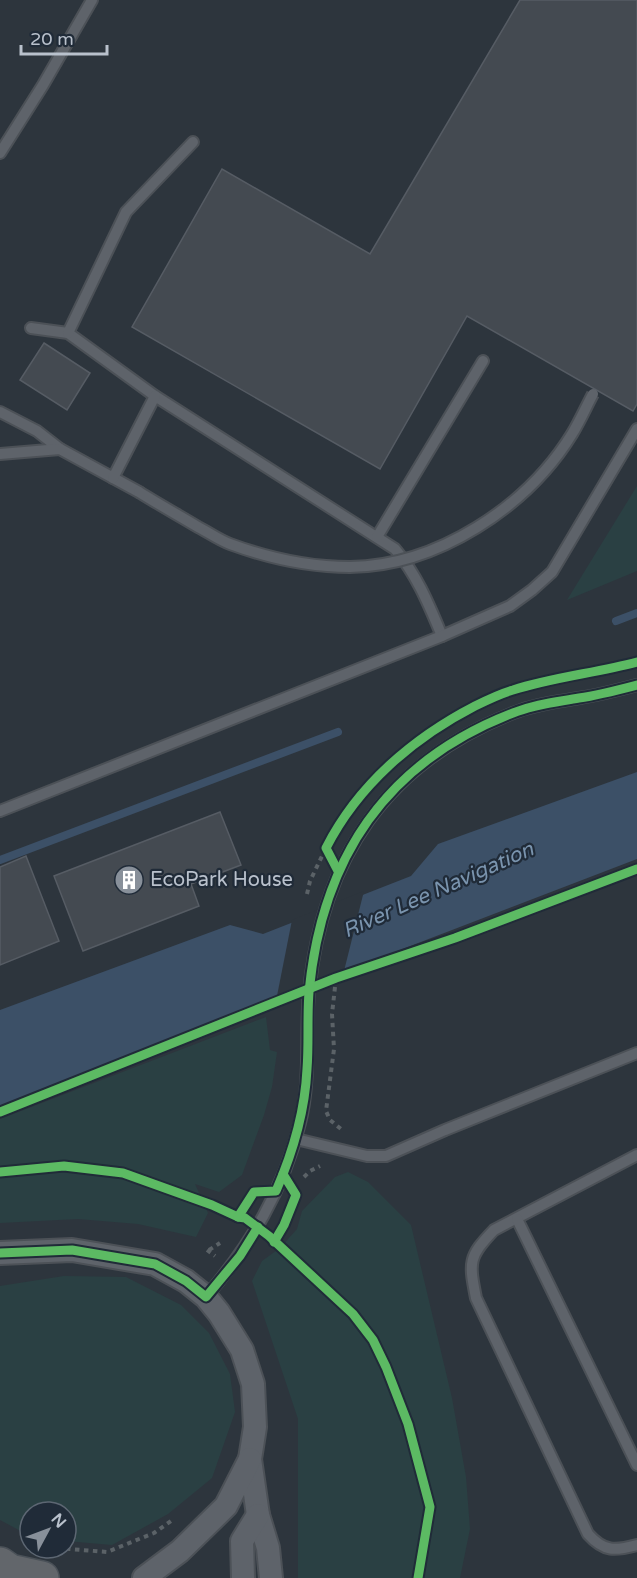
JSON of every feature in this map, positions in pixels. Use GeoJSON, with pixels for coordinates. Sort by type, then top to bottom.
{"type":"FeatureCollection","features":[{"type":"Feature","properties":{"kind":"highway"},"geometry":{"type":"LineString","coordinates":[[0,1564],[10,1571],[42,1578]]}},
{"type":"Feature","properties":{"kind":"street"},"geometry":{"type":"LineString","coordinates":[[0,1253],[72,1250],[155,1264],[186,1281],[206,1297],[242,1350],[253,1384],[255,1427],[250,1459],[258,1515],[268,1548],[271,1578]]}},
{"type":"Feature","properties":{"kind":"street"},"geometry":{"type":"LineString","coordinates":[[144,1578],[180,1551],[225,1506],[250,1459]]}},
{"type":"Feature","properties":{"kind":"street"},"geometry":{"type":"LineString","coordinates":[[243,1578],[242,1541],[258,1515]]}},
{"type":"Feature","properties":{"kind":"lane"},"geometry":{"type":"LineString","coordinates":[[0,153],[43,85],[92,0]]}},
{"type":"Feature","properties":{"kind":"lane"},"geometry":{"type":"LineString","coordinates":[[68,333],[126,212],[192,142]]}},
{"type":"Feature","properties":{"kind":"lane"},"geometry":{"type":"LineString","coordinates":[[31,328],[68,333],[155,396],[395,549],[421,585],[442,636]]}},
{"type":"Feature","properties":{"kind":"lane"},"geometry":{"type":"LineString","coordinates":[[377,537],[483,361]]}},
{"type":"Feature","properties":{"kind":"lane"},"geometry":{"type":"LineString","coordinates":[[0,412],[37,431],[60,449],[227,543],[292,563],[350,567],[384,564],[417,555],[480,526],[509,505],[542,473],[571,435],[593,394]]}},
{"type":"Feature","properties":{"kind":"lane"},"geometry":{"type":"LineString","coordinates":[[113,478],[155,396]]}},
{"type":"Feature","properties":{"kind":"lane"},"geometry":{"type":"LineString","coordinates":[[0,811],[442,636],[510,606],[552,572],[637,429]]}},
{"type":"Feature","properties":{"kind":"lane"},"geometry":{"type":"LineString","coordinates":[[0,454],[60,449]]}},
{"type":"Feature","properties":{"kind":"lane"},"geometry":{"type":"LineString","coordinates":[[206,1297],[240,1256],[266,1214],[296,1139],[303,1112],[309,1040],[309,993],[315,950],[338,871],[360,831],[391,792],[419,765],[450,743],[513,713],[536,706],[637,686]]}},
{"type":"Feature","properties":{"kind":"lane"},"geometry":{"type":"LineString","coordinates":[[296,1139],[367,1156],[386,1156],[637,1053]]}},
{"type":"Feature","properties":{"kind":"lane"},"geometry":{"type":"LineString","coordinates":[[637,1155],[494,1230],[476,1249],[470,1270],[476,1298],[588,1534],[596,1543],[607,1549],[622,1549],[637,1545]]}},
{"type":"Feature","properties":{"kind":"lane"},"geometry":{"type":"LineString","coordinates":[[517,1219],[637,1465]]}},
{"type":"Feature","properties":{"kind":"path"},"geometry":{"type":"LineString","coordinates":[[329,842],[326,848],[338,871]]}},
{"type":"Feature","properties":{"kind":"path"},"geometry":{"type":"LineString","coordinates":[[325,982],[347,974]]}},
{"type":"Feature","properties":{"kind":"path"},"geometry":{"type":"LineString","coordinates":[[336,978],[332,1014],[334,1049],[326,1111],[330,1120],[346,1133]]}},
{"type":"Feature","properties":{"kind":"path"},"geometry":{"type":"LineString","coordinates":[[209,1252],[223,1240]]}},
{"type":"Feature","properties":{"kind":"path"},"geometry":{"type":"LineString","coordinates":[[78,1550],[108,1552],[153,1533],[180,1515]]}},
{"type":"Feature","properties":{"kind":"green space"},"geometry":{"type":"Polygon","coordinates":[[[637,486],[637,571],[567,600],[637,486]]]}},
{"type":"Feature","properties":{"kind":"green space"},"geometry":{"type":"Polygon","coordinates":[[[266,1017],[270,1050],[277,1052],[272,1087],[264,1115],[242,1175],[219,1192],[195,1184],[208,1213],[196,1237],[138,1224],[78,1219],[0,1223],[0,1119],[266,1017]]]}},
{"type":"Feature","properties":{"kind":"green space"},"geometry":{"type":"Polygon","coordinates":[[[348,1172],[368,1182],[411,1225],[452,1398],[466,1477],[470,1529],[460,1578],[298,1578],[298,1419],[252,1281],[262,1261],[280,1248],[297,1229],[302,1211],[335,1177],[348,1172]]]}},
{"type":"Feature","properties":{"kind":"green space"},"geometry":{"type":"Polygon","coordinates":[[[64,1276],[126,1277],[181,1305],[209,1333],[230,1374],[235,1412],[212,1478],[168,1514],[112,1545],[78,1542],[78,1500],[18,1500],[18,1530],[0,1520],[0,1286],[64,1276]]]}},
{"type":"Feature","properties":{"kind":"water","name":"River Lee Navigation"},"geometry":{"type":"Polygon","coordinates":[[[637,772],[637,859],[236,1013],[0,1107],[0,1010],[230,925],[263,934],[411,876],[438,844],[637,772]]]}},
{"type":"Feature","properties":{"kind":"pier"},"geometry":{"type":"Polygon","coordinates":[[[364,891],[343,975],[276,1001],[292,920],[364,891]]]}},
{"type":"Feature","properties":{"kind":"building"},"geometry":{"type":"Polygon","coordinates":[[[520,0],[637,0],[637,404],[633,411],[467,316],[380,469],[132,327],[222,169],[370,254],[520,0]]]}},
{"type":"Feature","properties":{"kind":"building"},"geometry":{"type":"Polygon","coordinates":[[[44,343],[90,373],[67,410],[20,380],[44,343]]]}},
{"type":"Feature","properties":{"kind":"building","name":"EcoPark House"},"geometry":{"type":"Polygon","coordinates":[[[220,812],[241,865],[191,884],[199,906],[83,951],[54,876],[220,812]]]}},
{"type":"Feature","properties":{"kind":"building"},"geometry":{"type":"Polygon","coordinates":[[[26,856],[59,941],[0,965],[0,867],[26,856]]]}},
{"type":"Feature","properties":{"kind":"waterway"},"geometry":{"type":"LineString","coordinates":[[616,621],[637,613]]}},
{"type":"Feature","properties":{"kind":"waterway"},"geometry":{"type":"LineString","coordinates":[[0,860],[338,732]]}},
{"type":"Feature","properties":{"kind":"cycle path"},"geometry":{"type":"LineString","coordinates":[[338,871],[326,848],[339,825],[354,804],[389,765],[430,733],[493,697],[543,682],[637,662]]}},
{"type":"Feature","properties":{"kind":"cycle path"},"geometry":{"type":"LineString","coordinates":[[238,1217],[254,1192],[276,1191],[293,1147],[306,1085],[309,992],[316,943],[328,898],[346,857],[368,820],[396,787],[429,758],[468,734],[530,707],[637,685]]}},
{"type":"Feature","properties":{"kind":"cycle path"},"geometry":{"type":"LineString","coordinates":[[0,1112],[336,978],[455,938],[637,869]]}},
{"type":"Feature","properties":{"kind":"cycle path"},"geometry":{"type":"LineString","coordinates":[[0,1172],[64,1166],[123,1173],[245,1218],[269,1236],[353,1314],[373,1340],[386,1367],[408,1424],[430,1507],[418,1578]]}},
{"type":"Feature","properties":{"kind":"cycle path"},"geometry":{"type":"LineString","coordinates":[[274,1242],[284,1225],[296,1195],[283,1174]]}},
{"type":"Feature","properties":{"kind":"cycle path"},"geometry":{"type":"LineString","coordinates":[[0,1253],[72,1250],[155,1264],[186,1281],[206,1297],[240,1256],[258,1227]]}},
{"type":"Feature","properties":{"kind":"place","name":"EcoPark House"},"geometry":{"type":"Point","coordinates":[129,880]}}]}
